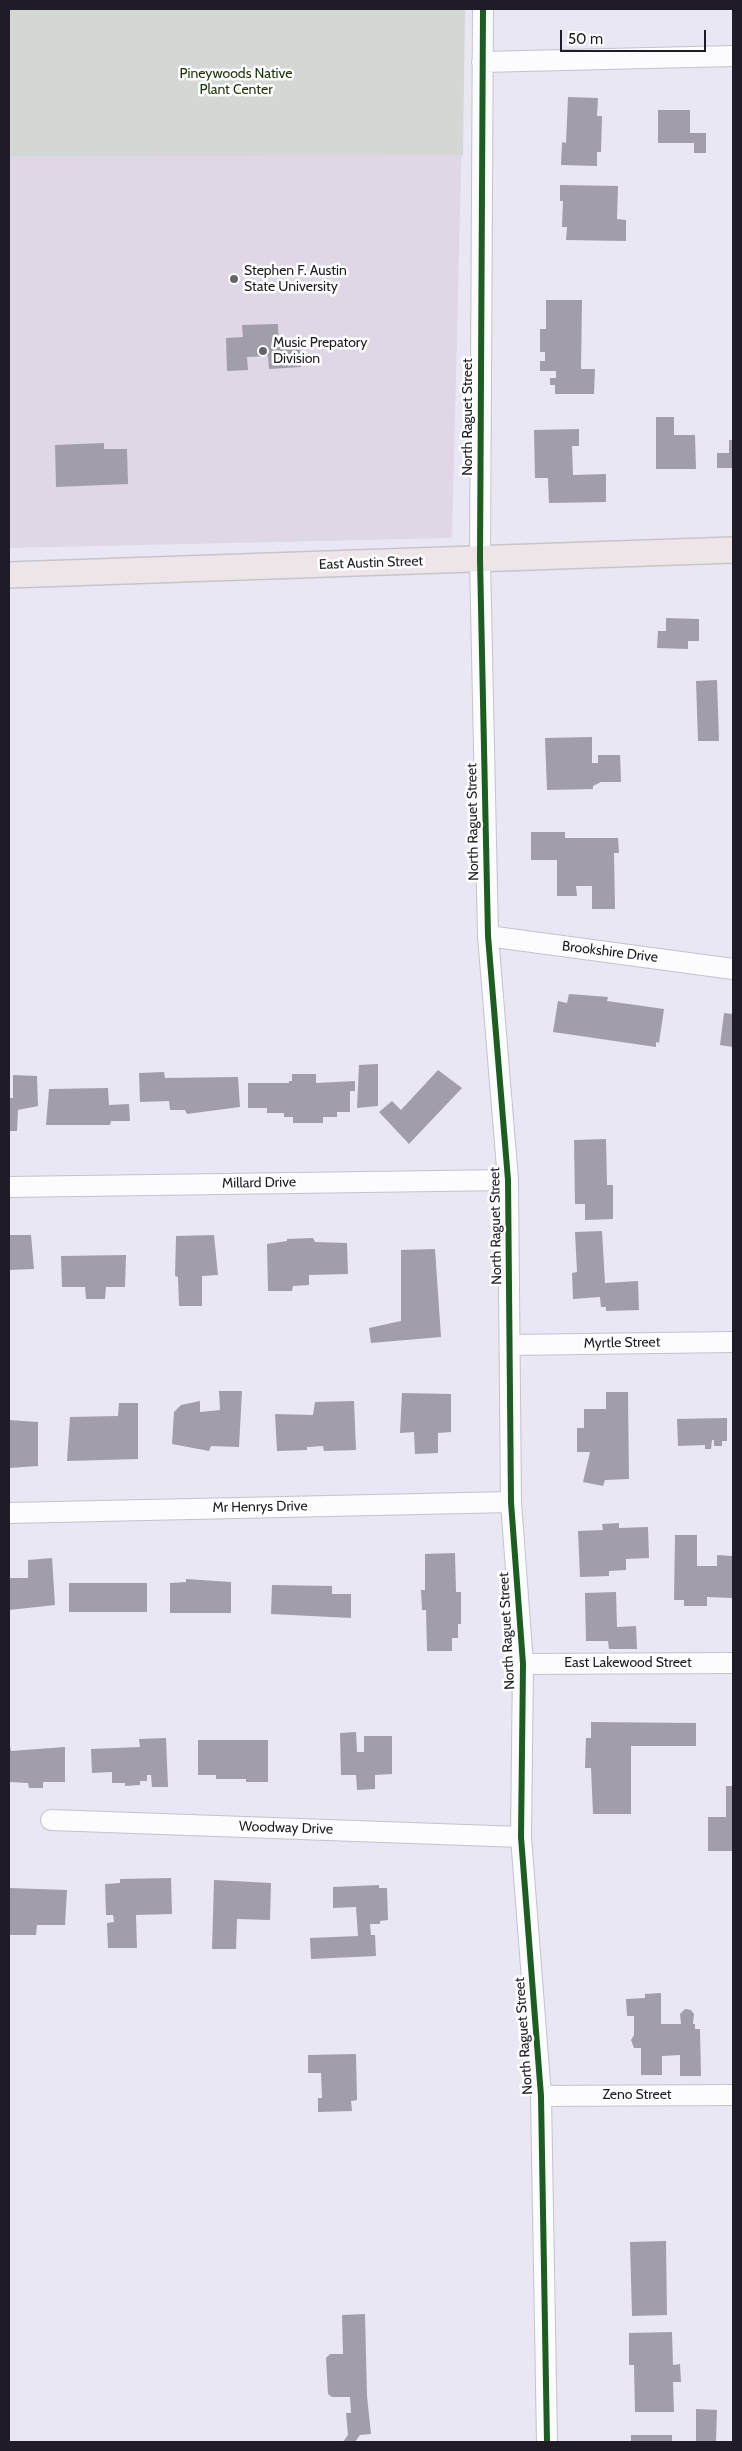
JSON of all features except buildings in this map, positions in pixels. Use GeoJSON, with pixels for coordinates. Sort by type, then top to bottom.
{"type":"FeatureCollection","features":[{"type":"Feature","properties":{"kind":"main road","name":"East Austin Street"},"geometry":{"type":"LineString","coordinates":[[9,575],[733,550]]}},
{"type":"Feature","properties":{"kind":"street","name":"North Raguet Street"},"geometry":{"type":"LineString","coordinates":[[483,9],[480,559],[488,936],[508,1180],[511,1502],[523,1664],[521,1837],[541,2096],[547,2442]]}},
{"type":"Feature","properties":{"kind":"street"},"geometry":{"type":"LineString","coordinates":[[482,62],[733,56]]}},
{"type":"Feature","properties":{"kind":"street","name":"Brookshire Drive"},"geometry":{"type":"LineString","coordinates":[[488,936],[733,969]]}},
{"type":"Feature","properties":{"kind":"street","name":"Millard Drive"},"geometry":{"type":"LineString","coordinates":[[9,1187],[508,1180]]}},
{"type":"Feature","properties":{"kind":"street","name":"Myrtle Street"},"geometry":{"type":"LineString","coordinates":[[510,1344],[733,1342]]}},
{"type":"Feature","properties":{"kind":"street","name":"Mr Henrys Drive"},"geometry":{"type":"LineString","coordinates":[[9,1513],[511,1502]]}},
{"type":"Feature","properties":{"kind":"street","name":"East Lakewood Street"},"geometry":{"type":"LineString","coordinates":[[523,1664],[733,1662]]}},
{"type":"Feature","properties":{"kind":"street","name":"Woodway Drive"},"geometry":{"type":"LineString","coordinates":[[51,1820],[521,1837]]}},
{"type":"Feature","properties":{"kind":"street","name":"Zeno Street"},"geometry":{"type":"LineString","coordinates":[[541,2096],[733,2094]]}},
{"type":"Feature","properties":{"kind":"shaded area","name":"Stephen F. Austin State University"},"geometry":{"type":"Polygon","coordinates":[[[9,9],[465,9],[452,538],[9,548],[9,9]]]}},
{"type":"Feature","properties":{"kind":"green space","name":"Pineywoods Native Plant Center"},"geometry":{"type":"Polygon","coordinates":[[[9,9],[465,9],[463,155],[9,156],[9,9]]]}},
{"type":"Feature","properties":{"kind":"cycle path"},"geometry":{"type":"LineString","coordinates":[[483,9],[480,559],[488,936],[508,1180],[511,1502],[523,1664],[521,1837],[541,2096],[547,2442]]}},
{"type":"Feature","properties":{"kind":"place","name":"Stephen F. Austin State University"},"geometry":{"type":"Point","coordinates":[234,279]}},
{"type":"Feature","properties":{"kind":"place","name":"Music Prepatory Division"},"geometry":{"type":"Point","coordinates":[263,351]}}]}
